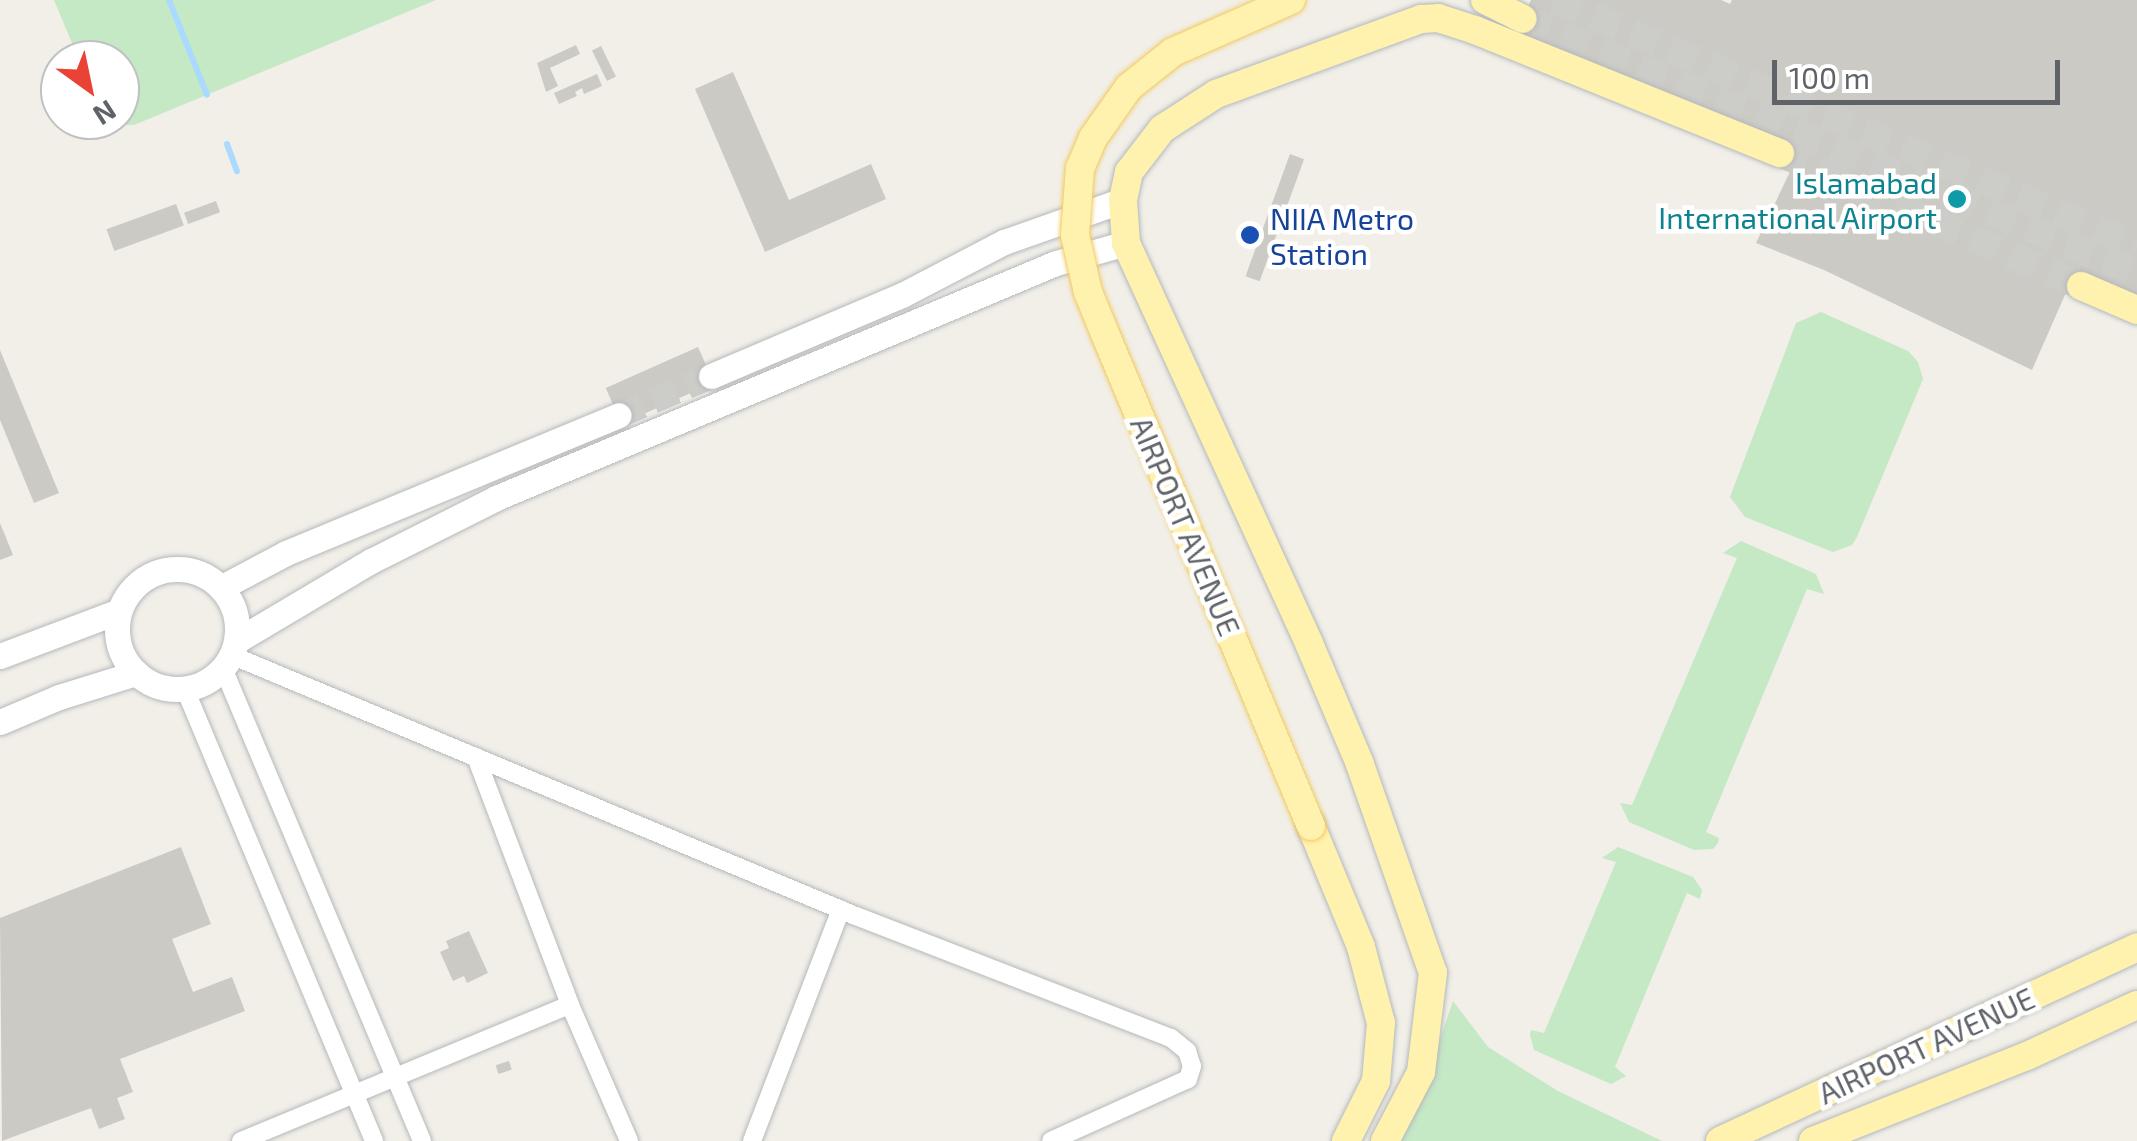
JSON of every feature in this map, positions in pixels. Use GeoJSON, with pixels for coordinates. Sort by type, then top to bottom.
{"type":"FeatureCollection","features":[{"type":"Feature","properties":{"kind":"main road","name":"AIRPORT AVENUE"},"geometry":{"type":"LineString","coordinates":[[1291,0],[1173,52],[1130,87],[1093,138],[1080,168],[1075,234],[1088,292],[1361,947],[1381,1023],[1376,1081],[1346,1141]]}},
{"type":"Feature","properties":{"kind":"main road"},"geometry":{"type":"LineString","coordinates":[[1485,0],[1523,19]]}},
{"type":"Feature","properties":{"kind":"main road"},"geometry":{"type":"LineString","coordinates":[[1384,1141],[1421,1072],[1433,973],[1360,764],[1252,516],[1126,243],[1123,200],[1129,172],[1143,149],[1182,113],[1216,94],[1421,19],[1438,18],[1780,152]]}},
{"type":"Feature","properties":{"kind":"main road"},"geometry":{"type":"LineString","coordinates":[[2081,286],[2137,310]]}},
{"type":"Feature","properties":{"kind":"main road","name":"AIRPORT AVENUE"},"geometry":{"type":"LineString","coordinates":[[1720,1141],[2135,948]]}},
{"type":"Feature","properties":{"kind":"main road","name":"AIRPORT AVENUE"},"geometry":{"type":"LineString","coordinates":[[1813,1141],[2026,1056],[2137,1005]]}},
{"type":"Feature","properties":{"kind":"street"},"geometry":{"type":"LineString","coordinates":[[744,396],[722,371],[902,295],[1004,242],[1123,200]]}},
{"type":"Feature","properties":{"kind":"street"},"geometry":{"type":"LineString","coordinates":[[422,1141],[230,655],[232,603],[222,588],[191,569],[172,568],[139,582],[119,611],[118,644],[136,674],[166,688],[185,689],[230,655],[444,522],[1056,263],[1126,243]]}},
{"type":"Feature","properties":{"kind":"street"},"geometry":{"type":"LineString","coordinates":[[222,588],[286,553],[619,415]]}},
{"type":"Feature","properties":{"kind":"street"},"geometry":{"type":"LineString","coordinates":[[0,656],[119,611]]}},
{"type":"Feature","properties":{"kind":"street"},"geometry":{"type":"LineString","coordinates":[[230,655],[841,909],[1172,1038],[1188,1052],[1192,1066],[1188,1080],[1051,1141]]}},
{"type":"Feature","properties":{"kind":"street"},"geometry":{"type":"LineString","coordinates":[[0,722],[59,697],[136,674]]}},
{"type":"Feature","properties":{"kind":"street"},"geometry":{"type":"LineString","coordinates":[[185,689],[374,1141]]}},
{"type":"Feature","properties":{"kind":"street"},"geometry":{"type":"LineString","coordinates":[[476,758],[570,1004],[629,1141]]}},
{"type":"Feature","properties":{"kind":"street"},"geometry":{"type":"LineString","coordinates":[[752,1141],[841,909]]}},
{"type":"Feature","properties":{"kind":"street"},"geometry":{"type":"LineString","coordinates":[[241,1141],[570,1004]]}},
{"type":"Feature","properties":{"kind":"green space"},"geometry":{"type":"Polygon","coordinates":[[[54,0],[436,0],[140,123],[140,40],[71,40],[54,0]]]}},
{"type":"Feature","properties":{"kind":"green space"},"geometry":{"type":"Polygon","coordinates":[[[1821,312],[1908,351],[1918,362],[1923,379],[1857,537],[1852,545],[1833,552],[1745,517],[1730,497],[1796,323],[1821,312]]]}},
{"type":"Feature","properties":{"kind":"green space"},"geometry":{"type":"Polygon","coordinates":[[[1741,541],[1816,574],[1824,594],[1807,589],[1706,832],[1719,838],[1718,843],[1713,849],[1694,850],[1629,822],[1620,803],[1632,805],[1737,558],[1723,553],[1741,541]]]}},
{"type":"Feature","properties":{"kind":"green space"},"geometry":{"type":"Polygon","coordinates":[[[1618,847],[1693,877],[1702,890],[1700,899],[1687,893],[1615,1067],[1626,1076],[1611,1084],[1534,1050],[1530,1035],[1531,1030],[1544,1033],[1616,862],[1602,858],[1618,847]]]}},
{"type":"Feature","properties":{"kind":"green space"},"geometry":{"type":"Polygon","coordinates":[[[1453,1001],[1488,1047],[1558,1091],[1662,1141],[1388,1141],[1419,1101],[1453,1001]]]}},
{"type":"Feature","properties":{"kind":"building","name":"Islamabad International Airport"},"geometry":{"type":"Polygon","coordinates":[[[1531,0],[1721,0],[1730,4],[1732,0],[2137,0],[2137,298],[2075,272],[2032,370],[1824,270],[1756,243],[1797,157],[1514,40],[1531,0]]]}},
{"type":"Feature","properties":{"kind":"building"},"geometry":{"type":"Polygon","coordinates":[[[576,45],[580,54],[550,68],[558,86],[546,92],[537,63],[576,45]]]}},
{"type":"Feature","properties":{"kind":"building"},"geometry":{"type":"Polygon","coordinates":[[[601,46],[616,77],[607,81],[592,50],[601,46]]]}},
{"type":"Feature","properties":{"kind":"building"},"geometry":{"type":"Polygon","coordinates":[[[733,72],[789,200],[871,164],[886,199],[765,252],[695,89],[733,72]]]}},
{"type":"Feature","properties":{"kind":"building"},"geometry":{"type":"Polygon","coordinates":[[[597,74],[602,86],[584,94],[582,88],[575,92],[577,96],[559,104],[554,93],[597,74]]]}},
{"type":"Feature","properties":{"kind":"building"},"geometry":{"type":"Polygon","coordinates":[[[1290,154],[1304,159],[1260,281],[1246,276],[1290,154]]]}},
{"type":"Feature","properties":{"kind":"building"},"geometry":{"type":"Polygon","coordinates":[[[216,201],[220,212],[188,224],[184,213],[216,201]]]}},
{"type":"Feature","properties":{"kind":"building"},"geometry":{"type":"Polygon","coordinates":[[[176,204],[184,226],[114,251],[106,229],[176,204]]]}},
{"type":"Feature","properties":{"kind":"building"},"geometry":{"type":"Polygon","coordinates":[[[698,347],[714,383],[622,424],[606,388],[698,347]]]}},
{"type":"Feature","properties":{"kind":"building"},"geometry":{"type":"Polygon","coordinates":[[[0,350],[59,493],[34,503],[0,420],[0,350]]]}},
{"type":"Feature","properties":{"kind":"building"},"geometry":{"type":"Polygon","coordinates":[[[0,523],[13,555],[0,560],[0,523]]]}},
{"type":"Feature","properties":{"kind":"building"},"geometry":{"type":"Polygon","coordinates":[[[181,847],[211,924],[172,939],[193,992],[232,977],[245,1011],[120,1059],[133,1092],[117,1098],[125,1119],[99,1129],[91,1108],[2,1141],[0,918],[181,847]]]}},
{"type":"Feature","properties":{"kind":"building"},"geometry":{"type":"Polygon","coordinates":[[[469,931],[488,973],[467,983],[464,976],[453,981],[440,952],[449,948],[446,941],[469,931]]]}},
{"type":"Feature","properties":{"kind":"building"},"geometry":{"type":"Polygon","coordinates":[[[509,1061],[512,1070],[498,1074],[496,1065],[509,1061]]]}},
{"type":"Feature","properties":{"kind":"waterway"},"geometry":{"type":"LineString","coordinates":[[169,0],[207,95]]}},
{"type":"Feature","properties":{"kind":"waterway"},"geometry":{"type":"LineString","coordinates":[[227,144],[237,171]]}},
{"type":"Feature","properties":{"kind":"tunnel"},"geometry":{"type":"LineString","coordinates":[[1554,0],[2137,246]]}},
{"type":"Feature","properties":{"kind":"tunnel"},"geometry":{"type":"LineString","coordinates":[[1523,19],[2137,273]]}},
{"type":"Feature","properties":{"kind":"tunnel"},"geometry":{"type":"LineString","coordinates":[[1780,153],[2081,286]]}},
{"type":"Feature","properties":{"kind":"tunnel"},"geometry":{"type":"LineString","coordinates":[[619,415],[711,376]]}},
{"type":"Feature","properties":{"kind":"place","name":"Islamabad International Airport"},"geometry":{"type":"Point","coordinates":[1957,199]}},
{"type":"Feature","properties":{"kind":"place","name":"NIIA Metro Station"},"geometry":{"type":"Point","coordinates":[1250,235]}}]}
